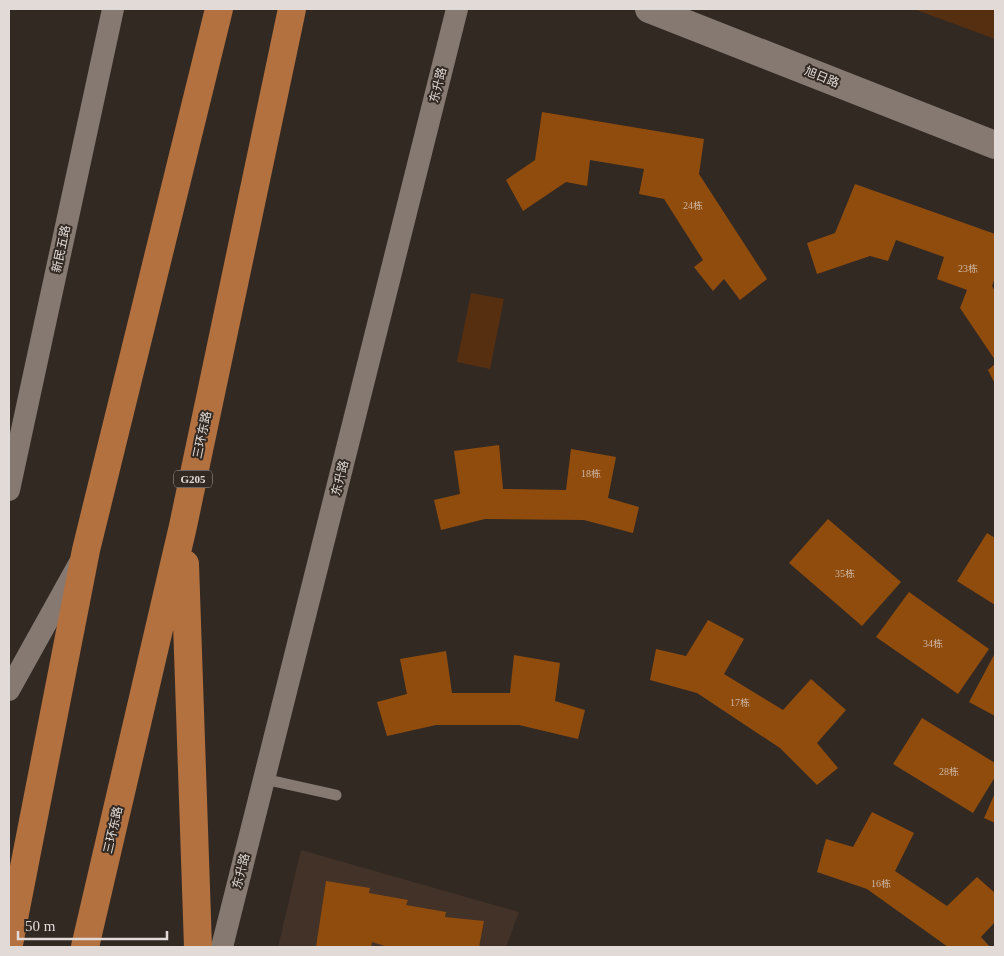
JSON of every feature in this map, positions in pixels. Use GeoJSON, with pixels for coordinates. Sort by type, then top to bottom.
{"type":"FeatureCollection","features":[{"type":"Feature","properties":{"kind":"highway"},"geometry":{"type":"LineString","coordinates":[[9,944],[86,550],[219,9]]}},
{"type":"Feature","properties":{"kind":"highway","name":"三环东路"},"geometry":{"type":"LineString","coordinates":[[85,947],[183,526],[292,9]]}},
{"type":"Feature","properties":{"kind":"highway"},"geometry":{"type":"LineString","coordinates":[[183,526],[198,947]]}},
{"type":"Feature","properties":{"kind":"main road","name":"旭日路"},"geometry":{"type":"LineString","coordinates":[[649,9],[995,145]]}},
{"type":"Feature","properties":{"kind":"street","name":"新民五路"},"geometry":{"type":"LineString","coordinates":[[9,490],[18,403],[113,9]]}},
{"type":"Feature","properties":{"kind":"street","name":"东升路"},"geometry":{"type":"LineString","coordinates":[[222,947],[458,9]]}},
{"type":"Feature","properties":{"kind":"street"},"geometry":{"type":"LineString","coordinates":[[9,690],[86,550]]}},
{"type":"Feature","properties":{"kind":"lane"},"geometry":{"type":"LineString","coordinates":[[264,779],[336,795]]}},
{"type":"Feature","properties":{"kind":"shaded area"},"geometry":{"type":"Polygon","coordinates":[[[914,9],[995,9],[995,39],[914,9]]]}},
{"type":"Feature","properties":{"kind":"shaded area"},"geometry":{"type":"Polygon","coordinates":[[[471,293],[504,299],[490,369],[457,362],[471,293]]]}},
{"type":"Feature","properties":{"kind":"shaded area"},"geometry":{"type":"Polygon","coordinates":[[[301,850],[519,912],[506,947],[278,947],[301,850]]]}},
{"type":"Feature","properties":{"kind":"building"},"geometry":{"type":"Polygon","coordinates":[[[542,112],[704,139],[699,174],[767,279],[740,300],[724,279],[713,291],[694,267],[703,260],[664,199],[639,194],[644,169],[590,160],[587,186],[566,182],[523,211],[506,180],[535,160],[542,112]]]}},
{"type":"Feature","properties":{"kind":"building"},"geometry":{"type":"Polygon","coordinates":[[[855,184],[995,234],[995,278],[992,286],[995,291],[995,360],[960,308],[967,290],[937,279],[944,257],[896,240],[888,261],[870,256],[817,274],[807,243],[835,233],[855,184]]]}},
{"type":"Feature","properties":{"kind":"building"},"geometry":{"type":"Polygon","coordinates":[[[995,364],[995,384],[988,370],[995,364]]]}},
{"type":"Feature","properties":{"kind":"building"},"geometry":{"type":"Polygon","coordinates":[[[499,445],[503,489],[566,490],[571,449],[616,457],[608,498],[639,507],[633,533],[584,520],[485,519],[441,530],[434,500],[460,494],[454,451],[499,445]]]}},
{"type":"Feature","properties":{"kind":"building"},"geometry":{"type":"Polygon","coordinates":[[[828,519],[901,582],[862,626],[789,563],[828,519]]]}},
{"type":"Feature","properties":{"kind":"building"},"geometry":{"type":"Polygon","coordinates":[[[987,533],[995,538],[995,605],[957,581],[987,533]]]}},
{"type":"Feature","properties":{"kind":"building"},"geometry":{"type":"Polygon","coordinates":[[[909,592],[989,649],[958,694],[876,637],[909,592]]]}},
{"type":"Feature","properties":{"kind":"building"},"geometry":{"type":"Polygon","coordinates":[[[708,620],[744,639],[724,674],[783,710],[811,679],[846,710],[817,743],[838,768],[817,785],[780,748],[697,693],[650,680],[656,649],[686,656],[708,620]]]}},
{"type":"Feature","properties":{"kind":"building"},"geometry":{"type":"Polygon","coordinates":[[[446,651],[452,693],[510,693],[514,655],[560,663],[555,701],[585,710],[578,739],[519,725],[436,725],[387,736],[377,702],[407,694],[400,659],[446,651]]]}},
{"type":"Feature","properties":{"kind":"building"},"geometry":{"type":"Polygon","coordinates":[[[995,653],[995,716],[969,702],[995,653]]]}},
{"type":"Feature","properties":{"kind":"building"},"geometry":{"type":"Polygon","coordinates":[[[922,718],[995,763],[995,777],[973,813],[893,764],[922,718]]]}},
{"type":"Feature","properties":{"kind":"building"},"geometry":{"type":"Polygon","coordinates":[[[995,793],[995,823],[984,818],[995,793]]]}},
{"type":"Feature","properties":{"kind":"building"},"geometry":{"type":"Polygon","coordinates":[[[872,812],[914,833],[895,871],[947,906],[977,877],[995,893],[995,922],[981,937],[990,947],[948,947],[867,889],[817,872],[826,839],[853,847],[872,812]]]}},
{"type":"Feature","properties":{"kind":"building"},"geometry":{"type":"Polygon","coordinates":[[[326,881],[370,888],[369,893],[408,900],[406,905],[446,912],[445,917],[484,921],[479,947],[388,947],[372,942],[371,947],[316,947],[326,881]]]}}]}
